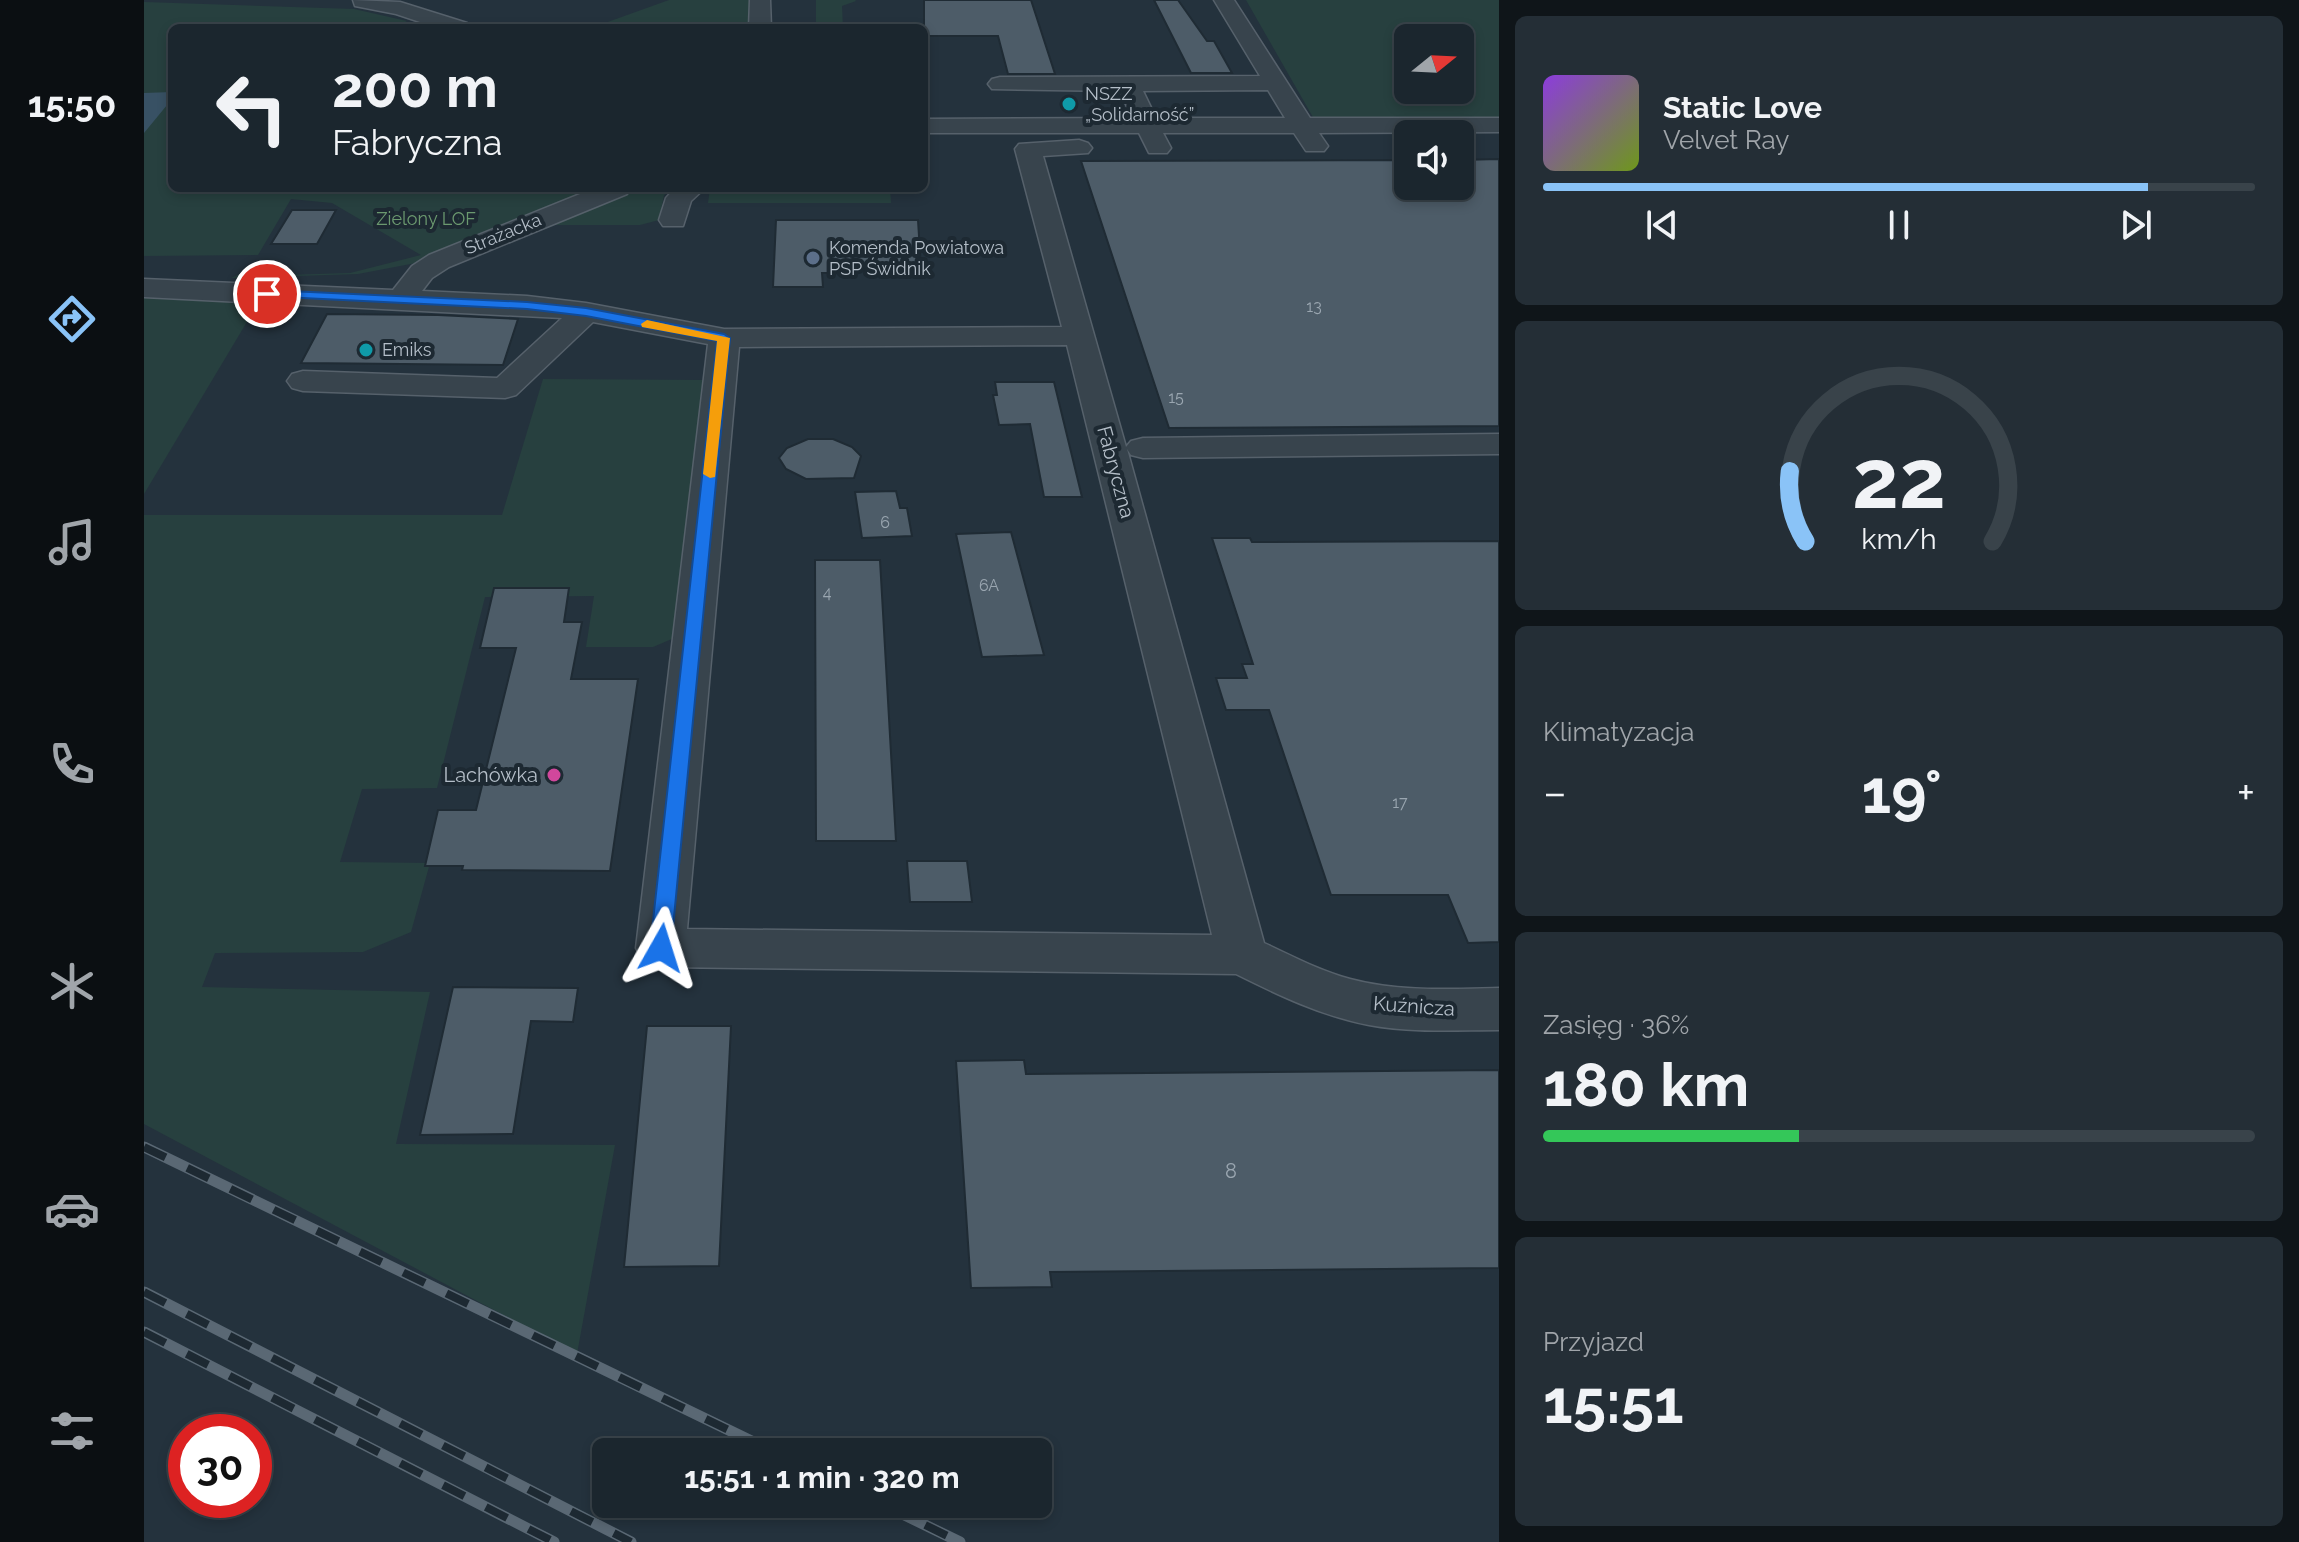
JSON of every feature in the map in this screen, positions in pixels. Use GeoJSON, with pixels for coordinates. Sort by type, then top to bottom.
{"type":"FeatureCollection","features":[{"type":"Feature","properties":{"kind":"street"},"geometry":{"type":"LineString","coordinates":[[760,0],[760,24]]}},
{"type":"Feature","properties":{"kind":"street"},"geometry":{"type":"LineString","coordinates":[[1224,0],[1309,137]]}},
{"type":"Feature","properties":{"kind":"street"},"geometry":{"type":"LineString","coordinates":[[357,1],[397,3],[449,24]]}},
{"type":"Feature","properties":{"kind":"street","name":"Fabryczna"},"geometry":{"type":"LineString","coordinates":[[1128,84],[998,72],[1021,134],[1080,336],[1242,955]]}},
{"type":"Feature","properties":{"kind":"street"},"geometry":{"type":"LineString","coordinates":[[1154,137],[1128,84],[1276,83]]}},
{"type":"Feature","properties":{"kind":"street"},"geometry":{"type":"LineString","coordinates":[[928,126],[1021,134],[1309,137],[1499,125]]}},
{"type":"Feature","properties":{"kind":"street"},"geometry":{"type":"LineString","coordinates":[[928,149],[1021,134]]}},
{"type":"Feature","properties":{"kind":"street"},"geometry":{"type":"LineString","coordinates":[[1309,137],[1394,146]]}},
{"type":"Feature","properties":{"kind":"street"},"geometry":{"type":"LineString","coordinates":[[1474,147],[1499,147]]}},
{"type":"Feature","properties":{"kind":"street","name":"Strażacka"},"geometry":{"type":"LineString","coordinates":[[401,299],[422,272],[439,261],[608,192]]}},
{"type":"Feature","properties":{"kind":"street"},"geometry":{"type":"LineString","coordinates":[[673,220],[679,198],[687,192]]}},
{"type":"Feature","properties":{"kind":"street"},"geometry":{"type":"LineString","coordinates":[[144,288],[527,305],[586,312],[724,338],[1080,336]]}},
{"type":"Feature","properties":{"kind":"street"},"geometry":{"type":"LineString","coordinates":[[303,381],[505,388],[586,312]]}},
{"type":"Feature","properties":{"kind":"street"},"geometry":{"type":"LineString","coordinates":[[724,338],[661,948],[1242,955]]}},
{"type":"Feature","properties":{"kind":"street"},"geometry":{"type":"LineString","coordinates":[[1143,448],[1499,444]]}},
{"type":"Feature","properties":{"kind":"street","name":"Kuźnicza"},"geometry":{"type":"LineString","coordinates":[[1242,955],[1308,985],[1369,1004],[1424,1009],[1499,1009]]}},
{"type":"Feature","properties":{"kind":"green space"},"geometry":{"type":"Polygon","coordinates":[[[669,0],[749,0],[749,24],[602,24],[669,0]]]}},
{"type":"Feature","properties":{"kind":"green space"},"geometry":{"type":"Polygon","coordinates":[[[816,0],[856,1],[842,6],[843,24],[816,24],[816,0]]]}},
{"type":"Feature","properties":{"kind":"green space"},"geometry":{"type":"Polygon","coordinates":[[[1246,0],[1499,0],[1499,119],[1314,119],[1246,0]]]}},
{"type":"Feature","properties":{"kind":"green space","name":"Zielony LOF"},"geometry":{"type":"Polygon","coordinates":[[[144,2],[354,9],[407,21],[401,24],[168,24],[168,192],[591,192],[421,262],[358,274],[231,278],[242,273],[251,276],[350,273],[421,255],[332,203],[291,199],[258,255],[144,256],[144,2]]]}},
{"type":"Feature","properties":{"kind":"green space"},"geometry":{"type":"Polygon","coordinates":[[[633,192],[668,192],[664,195],[659,220],[640,225],[549,225],[633,192]]]}},
{"type":"Feature","properties":{"kind":"green space"},"geometry":{"type":"Polygon","coordinates":[[[709,192],[890,192],[891,203],[708,203],[709,192]]]}},
{"type":"Feature","properties":{"kind":"green space"},"geometry":{"type":"Polygon","coordinates":[[[144,296],[260,300],[144,494],[144,296]]]}},
{"type":"Feature","properties":{"kind":"green space"},"geometry":{"type":"Polygon","coordinates":[[[543,379],[705,380],[674,638],[653,647],[586,647],[594,596],[485,597],[437,788],[362,789],[340,862],[430,863],[411,932],[363,952],[215,953],[202,987],[430,992],[396,1144],[615,1145],[577,1354],[144,1124],[144,515],[502,515],[543,379]]]}},
{"type":"Feature","properties":{"kind":"water"},"geometry":{"type":"Polygon","coordinates":[[[168,92],[168,104],[144,133],[144,93],[168,92]]]}},
{"type":"Feature","properties":{"kind":"building"},"geometry":{"type":"Polygon","coordinates":[[[924,0],[1031,0],[1055,74],[1008,74],[998,36],[928,36],[928,24],[924,24],[924,0]]]}},
{"type":"Feature","properties":{"kind":"building"},"geometry":{"type":"Polygon","coordinates":[[[1154,0],[1178,0],[1207,41],[1214,41],[1232,73],[1191,73],[1154,0]]]}},
{"type":"Feature","properties":{"kind":"building"},"geometry":{"type":"Polygon","coordinates":[[[1499,159],[1499,426],[1169,428],[1081,161],[1394,160],[1394,200],[1474,200],[1474,160],[1499,159]]]}},
{"type":"Feature","properties":{"kind":"building"},"geometry":{"type":"Polygon","coordinates":[[[292,210],[336,210],[317,244],[271,244],[292,210]]]}},
{"type":"Feature","properties":{"kind":"building"},"geometry":{"type":"Polygon","coordinates":[[[776,220],[918,220],[921,268],[851,269],[851,273],[822,273],[823,287],[773,287],[776,220]]]}},
{"type":"Feature","properties":{"kind":"building","name":"Emiks"},"geometry":{"type":"Polygon","coordinates":[[[327,314],[518,319],[503,365],[301,363],[327,314]]]}},
{"type":"Feature","properties":{"kind":"building"},"geometry":{"type":"Polygon","coordinates":[[[995,382],[1054,382],[1082,497],[1044,497],[1030,424],[999,425],[993,395],[997,395],[995,382]]]}},
{"type":"Feature","properties":{"kind":"building"},"geometry":{"type":"Polygon","coordinates":[[[808,439],[833,439],[852,447],[861,456],[854,478],[806,479],[786,469],[779,458],[787,448],[808,439]]]}},
{"type":"Feature","properties":{"kind":"building"},"geometry":{"type":"Polygon","coordinates":[[[896,491],[900,508],[907,508],[912,536],[862,538],[855,492],[896,491]]]}},
{"type":"Feature","properties":{"kind":"building"},"geometry":{"type":"Polygon","coordinates":[[[1011,532],[1044,655],[982,657],[956,534],[1011,532]]]}},
{"type":"Feature","properties":{"kind":"building"},"geometry":{"type":"Polygon","coordinates":[[[1212,538],[1250,538],[1252,542],[1499,541],[1499,942],[1468,943],[1448,895],[1331,895],[1269,710],[1226,710],[1216,678],[1247,678],[1242,664],[1253,664],[1212,538]]]}},
{"type":"Feature","properties":{"kind":"building"},"geometry":{"type":"Polygon","coordinates":[[[815,560],[880,560],[896,841],[816,841],[815,560]]]}},
{"type":"Feature","properties":{"kind":"building","name":"Lachówka"},"geometry":{"type":"Polygon","coordinates":[[[494,588],[569,588],[564,622],[582,622],[571,679],[638,679],[610,871],[462,870],[463,866],[425,866],[438,810],[476,810],[516,648],[480,648],[494,588]]]}},
{"type":"Feature","properties":{"kind":"building"},"geometry":{"type":"Polygon","coordinates":[[[907,861],[967,861],[972,902],[910,902],[907,861]]]}},
{"type":"Feature","properties":{"kind":"building"},"geometry":{"type":"Polygon","coordinates":[[[453,987],[578,988],[573,1022],[531,1021],[513,1134],[420,1135],[453,987]]]}},
{"type":"Feature","properties":{"kind":"building"},"geometry":{"type":"Polygon","coordinates":[[[647,1026],[731,1026],[719,1266],[624,1267],[647,1026]]]}},
{"type":"Feature","properties":{"kind":"building"},"geometry":{"type":"Polygon","coordinates":[[[1024,1060],[1026,1074],[1499,1070],[1499,1268],[1050,1272],[1052,1287],[971,1288],[956,1061],[1024,1060]]]}},
{"type":"Feature","properties":{"kind":"railway"},"geometry":{"type":"LineString","coordinates":[[144,1147],[745,1438]]}},
{"type":"Feature","properties":{"kind":"railway"},"geometry":{"type":"LineString","coordinates":[[144,1292],[631,1542]]}},
{"type":"Feature","properties":{"kind":"railway"},"geometry":{"type":"LineString","coordinates":[[144,1332],[554,1542]]}},
{"type":"Feature","properties":{"kind":"railway"},"geometry":{"type":"LineString","coordinates":[[911,1518],[960,1542]]}},
{"type":"Feature","properties":{"kind":"slow traffic"},"geometry":{"type":"LineString","coordinates":[[647,324],[724,338],[710,474]]}},
{"type":"Feature","properties":{"kind":"place","name":"NSZZ „Solidarność”"},"geometry":{"type":"Point","coordinates":[1069,104]}},
{"type":"Feature","properties":{"kind":"place","name":"Komenda Powiatowa PSP Świdnik"},"geometry":{"type":"Point","coordinates":[813,258]}},
{"type":"Feature","properties":{"kind":"place","name":"Emiks"},"geometry":{"type":"Point","coordinates":[366,350]}},
{"type":"Feature","properties":{"kind":"place","name":"Lachówka"},"geometry":{"type":"Point","coordinates":[554,775]}},
{"type":"Feature","properties":{"kind":"route"},"geometry":{"type":"LineString","coordinates":[[267,294],[527,305],[586,312],[724,338],[661,948]]}}]}
